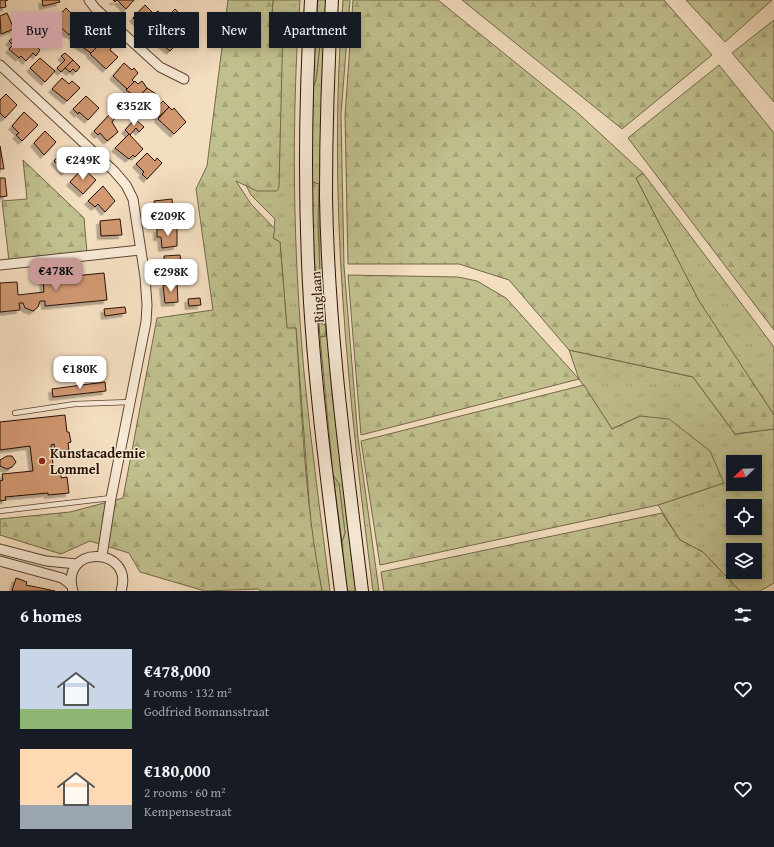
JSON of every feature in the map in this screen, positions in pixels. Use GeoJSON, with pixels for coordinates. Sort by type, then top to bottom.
{"type":"FeatureCollection","features":[{"type":"Feature","properties":{"kind":"main road","name":"Ringlaan"},"geometry":{"type":"LineString","coordinates":[[311,0],[306,80],[306,167],[310,303],[319,405],[341,591]]}},
{"type":"Feature","properties":{"kind":"main road","name":"Ringlaan"},"geometry":{"type":"LineString","coordinates":[[332,0],[326,103],[326,198],[330,279],[341,413],[362,591]]}},
{"type":"Feature","properties":{"kind":"street"},"geometry":{"type":"LineString","coordinates":[[89,0],[95,8],[160,67],[184,79]]}},
{"type":"Feature","properties":{"kind":"street"},"geometry":{"type":"LineString","coordinates":[[0,65],[114,171],[126,185],[134,204],[145,277],[146,322],[110,498],[102,556]]}},
{"type":"Feature","properties":{"kind":"street"},"geometry":{"type":"LineString","coordinates":[[0,265],[140,250]]}},
{"type":"Feature","properties":{"kind":"street"},"geometry":{"type":"LineString","coordinates":[[0,549],[64,564],[77,564],[88,557],[102,556],[109,558],[119,569],[123,582],[123,591]]}},
{"type":"Feature","properties":{"kind":"street"},"geometry":{"type":"LineString","coordinates":[[21,567],[24,555]]}},
{"type":"Feature","properties":{"kind":"street"},"geometry":{"type":"LineString","coordinates":[[0,561],[62,578],[72,588]]}},
{"type":"Feature","properties":{"kind":"street"},"geometry":{"type":"LineString","coordinates":[[72,588],[71,577],[77,564]]}},
{"type":"Feature","properties":{"kind":"lane"},"geometry":{"type":"LineString","coordinates":[[15,413],[74,404],[130,402]]}},
{"type":"Feature","properties":{"kind":"lane"},"geometry":{"type":"LineString","coordinates":[[0,511],[110,498]]}},
{"type":"Feature","properties":{"kind":"green space"},"geometry":{"type":"Polygon","coordinates":[[[228,0],[273,0],[272,12],[269,12],[269,48],[282,48],[279,187],[277,191],[257,191],[236,181],[251,204],[275,229],[273,238],[280,242],[287,328],[296,328],[308,493],[316,559],[322,591],[260,591],[259,589],[205,591],[140,572],[129,553],[90,541],[61,554],[0,535],[0,519],[70,512],[123,498],[157,318],[213,310],[196,189],[207,166],[222,48],[261,48],[261,12],[226,12],[228,0]]]}},
{"type":"Feature","properties":{"kind":"green space"},"geometry":{"type":"Polygon","coordinates":[[[273,0],[300,0],[299,12],[272,12],[273,0]]]}},
{"type":"Feature","properties":{"kind":"green space"},"geometry":{"type":"Polygon","coordinates":[[[318,0],[326,0],[326,12],[317,12],[318,0]]]}},
{"type":"Feature","properties":{"kind":"green space"},"geometry":{"type":"Polygon","coordinates":[[[343,0],[350,0],[349,12],[342,12],[343,0]]]}},
{"type":"Feature","properties":{"kind":"green space"},"geometry":{"type":"Polygon","coordinates":[[[353,0],[438,0],[579,114],[643,173],[636,178],[699,301],[774,415],[774,429],[735,434],[693,377],[569,350],[509,280],[459,264],[348,264],[345,116],[350,48],[361,48],[361,12],[352,12],[353,0]]]}},
{"type":"Feature","properties":{"kind":"green space"},"geometry":{"type":"Polygon","coordinates":[[[462,0],[664,0],[712,55],[622,129],[462,0]]]}},
{"type":"Feature","properties":{"kind":"green space"},"geometry":{"type":"Polygon","coordinates":[[[686,0],[772,0],[725,42],[686,0]]]}},
{"type":"Feature","properties":{"kind":"green space"},"geometry":{"type":"Polygon","coordinates":[[[774,20],[774,102],[732,53],[774,20]]]}},
{"type":"Feature","properties":{"kind":"green space"},"geometry":{"type":"Polygon","coordinates":[[[282,48],[297,48],[294,186],[297,279],[304,372],[330,591],[322,591],[312,540],[296,328],[287,329],[280,242],[273,238],[275,219],[251,195],[246,185],[258,191],[282,48]]]}},
{"type":"Feature","properties":{"kind":"green space"},"geometry":{"type":"Polygon","coordinates":[[[315,48],[320,48],[316,80],[313,86],[315,48]]]}},
{"type":"Feature","properties":{"kind":"green space"},"geometry":{"type":"Polygon","coordinates":[[[320,48],[324,48],[320,169],[325,299],[332,393],[356,591],[347,591],[342,542],[345,533],[339,484],[333,475],[320,337],[326,336],[322,324],[319,264],[319,184],[312,182],[313,86],[316,80],[320,48]]]}},
{"type":"Feature","properties":{"kind":"green space"},"geometry":{"type":"Polygon","coordinates":[[[340,48],[346,48],[341,114],[344,266],[358,438],[379,591],[373,591],[348,370],[339,222],[337,148],[340,48]]]}},
{"type":"Feature","properties":{"kind":"green space"},"geometry":{"type":"Polygon","coordinates":[[[719,65],[774,133],[774,330],[628,138],[719,65]]]}},
{"type":"Feature","properties":{"kind":"green space"},"geometry":{"type":"Polygon","coordinates":[[[23,160],[84,218],[87,252],[9,261],[2,201],[27,199],[23,160]]]}},
{"type":"Feature","properties":{"kind":"green space"},"geometry":{"type":"Polygon","coordinates":[[[643,173],[774,347],[774,415],[699,302],[636,178],[643,173]]]}},
{"type":"Feature","properties":{"kind":"green space"},"geometry":{"type":"Polygon","coordinates":[[[312,182],[319,184],[318,224],[322,324],[325,324],[326,336],[320,337],[313,241],[312,182]]]}},
{"type":"Feature","properties":{"kind":"green space"},"geometry":{"type":"Polygon","coordinates":[[[348,275],[458,277],[477,281],[506,298],[579,379],[361,435],[348,275]]]}},
{"type":"Feature","properties":{"kind":"green space"},"geometry":{"type":"Polygon","coordinates":[[[569,350],[693,377],[735,434],[774,429],[774,583],[760,591],[740,591],[729,579],[762,579],[762,543],[726,543],[726,576],[703,552],[680,540],[658,505],[724,483],[640,416],[612,429],[579,379],[569,350]]]}},
{"type":"Feature","properties":{"kind":"green space"},"geometry":{"type":"Polygon","coordinates":[[[584,385],[612,429],[640,416],[669,419],[710,451],[724,483],[658,505],[380,565],[361,441],[584,385]]]}},
{"type":"Feature","properties":{"kind":"green space"},"geometry":{"type":"Polygon","coordinates":[[[333,475],[339,484],[345,533],[342,542],[333,475]]]}},
{"type":"Feature","properties":{"kind":"green space"},"geometry":{"type":"Polygon","coordinates":[[[662,513],[680,540],[703,552],[726,576],[726,579],[729,579],[740,591],[384,591],[381,572],[662,513]]]}},
{"type":"Feature","properties":{"kind":"building"},"geometry":{"type":"Polygon","coordinates":[[[0,0],[8,0],[5,1],[6,7],[0,8],[0,0]]]}},
{"type":"Feature","properties":{"kind":"building"},"geometry":{"type":"Polygon","coordinates":[[[42,0],[59,0],[60,2],[43,6],[42,0]]]}},
{"type":"Feature","properties":{"kind":"building"},"geometry":{"type":"Polygon","coordinates":[[[117,0],[134,0],[126,9],[117,0]]]}},
{"type":"Feature","properties":{"kind":"building"},"geometry":{"type":"Polygon","coordinates":[[[145,5],[152,12],[139,12],[145,5]]]}},
{"type":"Feature","properties":{"kind":"building"},"geometry":{"type":"Polygon","coordinates":[[[66,8],[70,12],[69,35],[62,28],[62,12],[66,8]]]}},
{"type":"Feature","properties":{"kind":"building"},"geometry":{"type":"Polygon","coordinates":[[[7,13],[12,24],[12,30],[1,34],[0,16],[7,13]]]}},
{"type":"Feature","properties":{"kind":"building"},"geometry":{"type":"Polygon","coordinates":[[[12,46],[12,48],[38,48],[40,50],[36,56],[33,53],[26,61],[21,56],[19,58],[9,49],[12,46]]]}},
{"type":"Feature","properties":{"kind":"building"},"geometry":{"type":"Polygon","coordinates":[[[84,48],[96,48],[91,53],[84,48]]]}},
{"type":"Feature","properties":{"kind":"building"},"geometry":{"type":"Polygon","coordinates":[[[96,48],[111,48],[110,50],[118,57],[106,69],[90,54],[96,48]]]}},
{"type":"Feature","properties":{"kind":"building"},"geometry":{"type":"Polygon","coordinates":[[[166,48],[173,48],[170,51],[166,48]]]}},
{"type":"Feature","properties":{"kind":"building"},"geometry":{"type":"Polygon","coordinates":[[[65,53],[73,60],[61,72],[57,68],[65,60],[61,56],[65,53]]]}},
{"type":"Feature","properties":{"kind":"building"},"geometry":{"type":"Polygon","coordinates":[[[40,58],[55,71],[45,82],[30,68],[40,58]]]}},
{"type":"Feature","properties":{"kind":"building"},"geometry":{"type":"Polygon","coordinates":[[[73,60],[80,67],[76,72],[73,69],[70,72],[65,68],[73,60]]]}},
{"type":"Feature","properties":{"kind":"building"},"geometry":{"type":"Polygon","coordinates":[[[124,63],[132,70],[134,68],[138,73],[132,80],[134,82],[127,89],[113,76],[124,63]]]}},
{"type":"Feature","properties":{"kind":"building"},"geometry":{"type":"Polygon","coordinates":[[[62,78],[69,84],[72,81],[80,88],[67,101],[52,89],[62,78]]]}},
{"type":"Feature","properties":{"kind":"building"},"geometry":{"type":"Polygon","coordinates":[[[135,81],[138,84],[142,81],[147,88],[138,98],[126,90],[135,81]]]}},
{"type":"Feature","properties":{"kind":"building"},"geometry":{"type":"Polygon","coordinates":[[[147,88],[156,94],[152,97],[156,101],[147,110],[138,98],[147,88]]]}},
{"type":"Feature","properties":{"kind":"building"},"geometry":{"type":"Polygon","coordinates":[[[6,94],[17,105],[5,118],[0,113],[0,100],[6,94]]]}},
{"type":"Feature","properties":{"kind":"building"},"geometry":{"type":"Polygon","coordinates":[[[86,96],[99,108],[88,120],[73,109],[86,96]]]}},
{"type":"Feature","properties":{"kind":"building"},"geometry":{"type":"Polygon","coordinates":[[[156,101],[160,104],[163,101],[169,107],[159,117],[147,110],[156,101]]]}},
{"type":"Feature","properties":{"kind":"building"},"geometry":{"type":"Polygon","coordinates":[[[169,107],[172,110],[174,108],[186,122],[174,134],[158,119],[169,107]]]}},
{"type":"Feature","properties":{"kind":"building"},"geometry":{"type":"Polygon","coordinates":[[[24,112],[38,125],[22,141],[16,135],[19,133],[12,126],[24,112]]]}},
{"type":"Feature","properties":{"kind":"building"},"geometry":{"type":"Polygon","coordinates":[[[111,113],[116,117],[112,122],[118,132],[107,141],[100,133],[98,135],[94,131],[111,113]]]}},
{"type":"Feature","properties":{"kind":"building"},"geometry":{"type":"Polygon","coordinates":[[[135,119],[144,127],[139,132],[136,128],[130,135],[125,130],[135,119]]]}},
{"type":"Feature","properties":{"kind":"building"},"geometry":{"type":"Polygon","coordinates":[[[45,131],[56,142],[44,155],[34,143],[45,131]]]}},
{"type":"Feature","properties":{"kind":"building"},"geometry":{"type":"Polygon","coordinates":[[[129,134],[143,149],[135,157],[133,155],[129,159],[115,148],[129,134]]]}},
{"type":"Feature","properties":{"kind":"building"},"geometry":{"type":"Polygon","coordinates":[[[0,146],[4,169],[0,169],[0,146]]]}},
{"type":"Feature","properties":{"kind":"building"},"geometry":{"type":"Polygon","coordinates":[[[64,150],[75,162],[65,172],[54,161],[64,150]]]}},
{"type":"Feature","properties":{"kind":"building"},"geometry":{"type":"Polygon","coordinates":[[[147,153],[155,161],[157,158],[162,163],[147,179],[142,174],[144,172],[136,164],[147,153]]]}},
{"type":"Feature","properties":{"kind":"building"},"geometry":{"type":"Polygon","coordinates":[[[83,168],[96,180],[83,194],[70,182],[83,168]]]}},
{"type":"Feature","properties":{"kind":"building"},"geometry":{"type":"Polygon","coordinates":[[[0,178],[5,178],[7,196],[0,197],[0,178]]]}},
{"type":"Feature","properties":{"kind":"building"},"geometry":{"type":"Polygon","coordinates":[[[103,186],[115,201],[105,212],[98,204],[95,207],[88,201],[103,186]]]}},
{"type":"Feature","properties":{"kind":"building"},"geometry":{"type":"Polygon","coordinates":[[[172,199],[174,218],[157,219],[154,201],[172,199]]]}},
{"type":"Feature","properties":{"kind":"building"},"geometry":{"type":"Polygon","coordinates":[[[120,219],[122,235],[101,236],[100,221],[120,219]]]}},
{"type":"Feature","properties":{"kind":"building"},"geometry":{"type":"Polygon","coordinates":[[[177,228],[177,246],[162,248],[161,237],[157,237],[157,229],[177,228]]]}},
{"type":"Feature","properties":{"kind":"building"},"geometry":{"type":"Polygon","coordinates":[[[180,255],[181,262],[179,262],[182,274],[161,276],[160,269],[165,268],[164,256],[180,255]]]}},
{"type":"Feature","properties":{"kind":"building"},"geometry":{"type":"Polygon","coordinates":[[[104,273],[107,300],[45,306],[45,301],[40,301],[38,307],[33,311],[25,308],[23,303],[19,303],[20,310],[0,312],[0,283],[17,282],[18,295],[44,292],[43,279],[104,273]]]}},
{"type":"Feature","properties":{"kind":"building"},"geometry":{"type":"Polygon","coordinates":[[[177,284],[178,302],[165,303],[163,285],[177,284]]]}},
{"type":"Feature","properties":{"kind":"building"},"geometry":{"type":"Polygon","coordinates":[[[200,298],[201,305],[189,306],[188,299],[200,298]]]}},
{"type":"Feature","properties":{"kind":"building"},"geometry":{"type":"Polygon","coordinates":[[[125,307],[126,313],[105,316],[104,309],[125,307]]]}},
{"type":"Feature","properties":{"kind":"building"},"geometry":{"type":"Polygon","coordinates":[[[105,382],[106,391],[53,397],[52,389],[105,382]]]}},
{"type":"Feature","properties":{"kind":"building","name":"Kunstacademie Lommel"},"geometry":{"type":"Polygon","coordinates":[[[65,415],[67,432],[69,432],[71,442],[68,443],[69,450],[55,451],[54,444],[51,445],[54,474],[61,473],[61,478],[67,477],[69,493],[48,495],[48,493],[5,497],[6,500],[0,501],[0,481],[3,480],[2,474],[33,471],[30,446],[0,450],[0,422],[65,415]]]}},
{"type":"Feature","properties":{"kind":"building","name":"Kunstacademie Lommel"},"geometry":{"type":"Polygon","coordinates":[[[7,456],[12,456],[16,462],[12,467],[7,469],[0,466],[0,460],[7,456]]]}},
{"type":"Feature","properties":{"kind":"building"},"geometry":{"type":"Polygon","coordinates":[[[16,578],[27,582],[26,585],[55,591],[12,591],[16,578]]]}},
{"type":"Feature","properties":{"kind":"place","name":"Kunstacademie Lommel"},"geometry":{"type":"Point","coordinates":[42,461]}}]}
